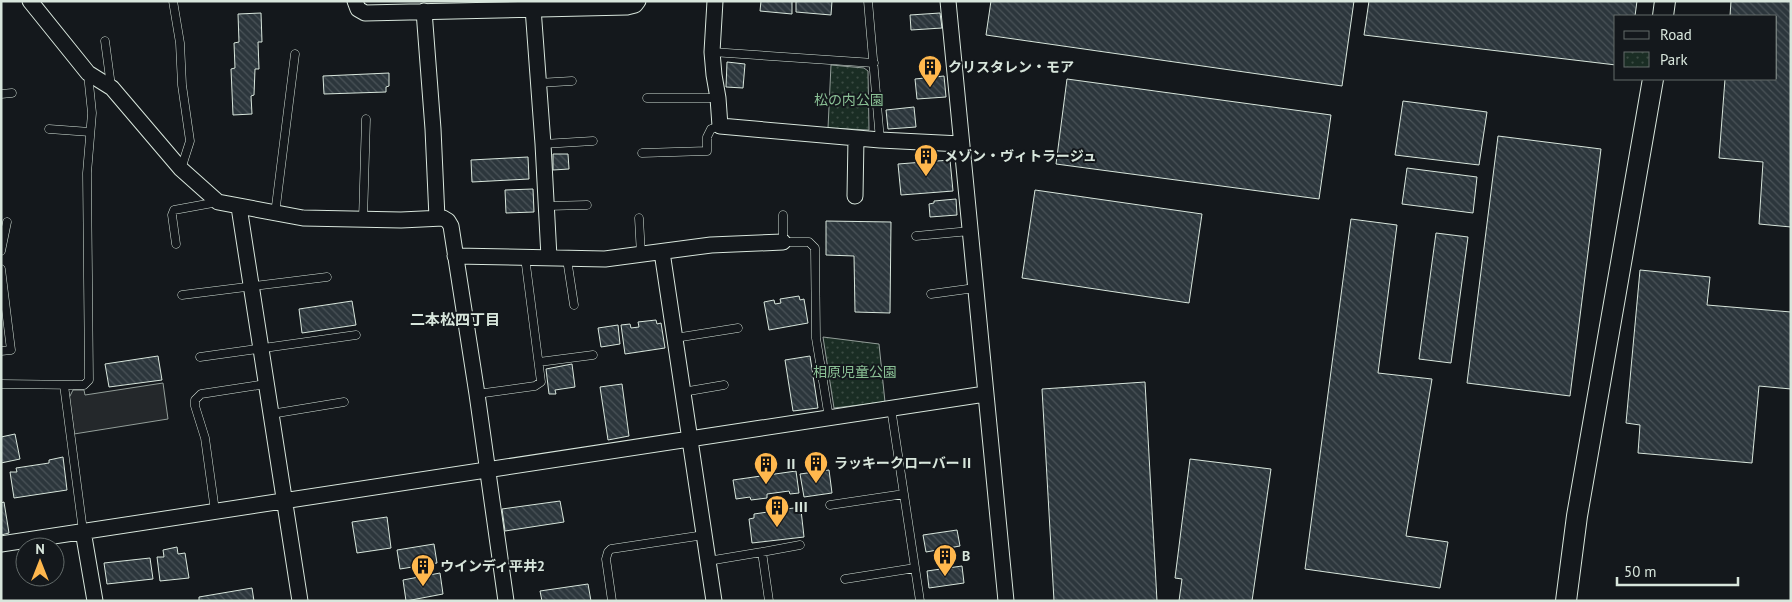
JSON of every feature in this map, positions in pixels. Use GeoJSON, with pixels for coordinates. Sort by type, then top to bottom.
{"type":"FeatureCollection","features":[{"type":"Feature","properties":{"kind":"street"},"geometry":{"type":"LineString","coordinates":[[30,1],[88,73],[112,88],[181,169],[218,202],[303,218],[443,218],[448,221],[477,394],[486,470],[506,601]]}},
{"type":"Feature","properties":{"kind":"street"},"geometry":{"type":"LineString","coordinates":[[355,1],[358,9],[365,14],[533,8],[627,7],[635,5],[638,1]]}},
{"type":"Feature","properties":{"kind":"street"},"geometry":{"type":"LineString","coordinates":[[715,1],[712,52],[720,126],[880,140],[961,144]]}},
{"type":"Feature","properties":{"kind":"street"},"geometry":{"type":"LineString","coordinates":[[948,1],[1006,601]]}},
{"type":"Feature","properties":{"kind":"street"},"geometry":{"type":"LineString","coordinates":[[1663,15],[1665,1]]}},
{"type":"Feature","properties":{"kind":"street"},"geometry":{"type":"LineString","coordinates":[[533,8],[550,257]]}},
{"type":"Feature","properties":{"kind":"street"},"geometry":{"type":"LineString","coordinates":[[424,11],[433,129],[437,218]]}},
{"type":"Feature","properties":{"kind":"street"},"geometry":{"type":"LineString","coordinates":[[1566,601],[1577,516],[1653,80]]}},
{"type":"Feature","properties":{"kind":"street"},"geometry":{"type":"LineString","coordinates":[[855,196],[856,138]]}},
{"type":"Feature","properties":{"kind":"street"},"geometry":{"type":"LineString","coordinates":[[239,207],[300,601]]}},
{"type":"Feature","properties":{"kind":"street"},"geometry":{"type":"LineString","coordinates":[[455,256],[606,259],[711,245],[783,242]]}},
{"type":"Feature","properties":{"kind":"street"},"geometry":{"type":"LineString","coordinates":[[662,252],[714,601]]}},
{"type":"Feature","properties":{"kind":"street"},"geometry":{"type":"LineString","coordinates":[[1,544],[985,394]]}},
{"type":"Feature","properties":{"kind":"street"},"geometry":{"type":"LineString","coordinates":[[83,531],[94,601]]}},
{"type":"Feature","properties":{"kind":"lane"},"geometry":{"type":"LineString","coordinates":[[174,1],[180,43],[182,85],[190,141],[181,169]]}},
{"type":"Feature","properties":{"kind":"lane"},"geometry":{"type":"LineString","coordinates":[[868,1],[880,140]]}},
{"type":"Feature","properties":{"kind":"lane"},"geometry":{"type":"LineString","coordinates":[[104,41],[112,88]]}},
{"type":"Feature","properties":{"kind":"lane"},"geometry":{"type":"LineString","coordinates":[[712,52],[874,63]]}},
{"type":"Feature","properties":{"kind":"lane"},"geometry":{"type":"LineString","coordinates":[[275,214],[294,54]]}},
{"type":"Feature","properties":{"kind":"lane"},"geometry":{"type":"LineString","coordinates":[[1,384],[84,385],[89,380],[88,173],[92,113],[88,73]]}},
{"type":"Feature","properties":{"kind":"lane"},"geometry":{"type":"LineString","coordinates":[[538,83],[572,81]]}},
{"type":"Feature","properties":{"kind":"lane"},"geometry":{"type":"LineString","coordinates":[[1,94],[12,93]]}},
{"type":"Feature","properties":{"kind":"lane"},"geometry":{"type":"LineString","coordinates":[[647,98],[718,98]]}},
{"type":"Feature","properties":{"kind":"lane"},"geometry":{"type":"LineString","coordinates":[[363,219],[366,119]]}},
{"type":"Feature","properties":{"kind":"lane"},"geometry":{"type":"LineString","coordinates":[[642,152],[707,151],[708,133],[711,129],[720,126]]}},
{"type":"Feature","properties":{"kind":"lane"},"geometry":{"type":"LineString","coordinates":[[49,130],[90,132]]}},
{"type":"Feature","properties":{"kind":"lane"},"geometry":{"type":"LineString","coordinates":[[543,144],[593,141]]}},
{"type":"Feature","properties":{"kind":"lane"},"geometry":{"type":"LineString","coordinates":[[176,244],[172,215],[174,210],[218,202]]}},
{"type":"Feature","properties":{"kind":"lane"},"geometry":{"type":"LineString","coordinates":[[547,206],[587,205]]}},
{"type":"Feature","properties":{"kind":"lane"},"geometry":{"type":"LineString","coordinates":[[782,215],[783,242],[809,242],[814,248],[816,338],[829,418]]}},
{"type":"Feature","properties":{"kind":"lane"},"geometry":{"type":"LineString","coordinates":[[639,218],[641,255]]}},
{"type":"Feature","properties":{"kind":"lane"},"geometry":{"type":"LineString","coordinates":[[1,251],[7,222]]}},
{"type":"Feature","properties":{"kind":"lane"},"geometry":{"type":"LineString","coordinates":[[916,236],[970,230]]}},
{"type":"Feature","properties":{"kind":"lane"},"geometry":{"type":"LineString","coordinates":[[477,394],[538,385],[541,378],[525,257]]}},
{"type":"Feature","properties":{"kind":"lane"},"geometry":{"type":"LineString","coordinates":[[567,259],[574,305]]}},
{"type":"Feature","properties":{"kind":"lane"},"geometry":{"type":"LineString","coordinates":[[1,269],[11,350],[1,351]]}},
{"type":"Feature","properties":{"kind":"lane"},"geometry":{"type":"LineString","coordinates":[[182,295],[327,277]]}},
{"type":"Feature","properties":{"kind":"lane"},"geometry":{"type":"LineString","coordinates":[[931,294],[975,288]]}},
{"type":"Feature","properties":{"kind":"lane"},"geometry":{"type":"LineString","coordinates":[[675,338],[738,328]]}},
{"type":"Feature","properties":{"kind":"lane"},"geometry":{"type":"LineString","coordinates":[[200,357],[356,335]]}},
{"type":"Feature","properties":{"kind":"lane"},"geometry":{"type":"LineString","coordinates":[[539,362],[593,355]]}},
{"type":"Feature","properties":{"kind":"lane"},"geometry":{"type":"LineString","coordinates":[[215,511],[205,438],[195,406],[195,400],[201,394],[266,384]]}},
{"type":"Feature","properties":{"kind":"lane"},"geometry":{"type":"LineString","coordinates":[[64,385],[83,531]]}},
{"type":"Feature","properties":{"kind":"lane"},"geometry":{"type":"LineString","coordinates":[[683,392],[724,385]]}},
{"type":"Feature","properties":{"kind":"lane"},"geometry":{"type":"LineString","coordinates":[[271,414],[344,402]]}},
{"type":"Feature","properties":{"kind":"lane"},"geometry":{"type":"LineString","coordinates":[[891,408],[920,600],[910,601]]}},
{"type":"Feature","properties":{"kind":"lane"},"geometry":{"type":"LineString","coordinates":[[830,505],[904,494]]}},
{"type":"Feature","properties":{"kind":"lane"},"geometry":{"type":"LineString","coordinates":[[612,601],[606,559],[611,549],[704,535]]}},
{"type":"Feature","properties":{"kind":"lane"},"geometry":{"type":"LineString","coordinates":[[708,561],[800,545]]}},
{"type":"Feature","properties":{"kind":"lane"},"geometry":{"type":"LineString","coordinates":[[762,552],[769,601]]}},
{"type":"Feature","properties":{"kind":"lane"},"geometry":{"type":"LineString","coordinates":[[845,579],[915,568]]}},
{"type":"Feature","properties":{"kind":"green space","name":"松の内公園"},"geometry":{"type":"Polygon","coordinates":[[[831,65],[864,68],[868,71],[869,130],[828,128],[831,65]]]}},
{"type":"Feature","properties":{"kind":"green space","name":"相原児童公園"},"geometry":{"type":"Polygon","coordinates":[[[823,337],[879,344],[885,402],[834,408],[823,337]]]}},
{"type":"Feature","properties":{"kind":"shaded area"},"geometry":{"type":"Polygon","coordinates":[[[163,383],[168,419],[74,434],[69,398],[73,390],[84,390],[85,395],[163,383]]]}},
{"type":"Feature","properties":{"kind":"building"},"geometry":{"type":"Polygon","coordinates":[[[761,1],[792,1],[792,14],[760,11],[761,1]]]}},
{"type":"Feature","properties":{"kind":"building"},"geometry":{"type":"Polygon","coordinates":[[[796,1],[832,1],[831,15],[796,12],[796,1]]]}},
{"type":"Feature","properties":{"kind":"building"},"geometry":{"type":"Polygon","coordinates":[[[991,1],[1354,1],[1342,86],[986,35],[991,1]]]}},
{"type":"Feature","properties":{"kind":"building"},"geometry":{"type":"Polygon","coordinates":[[[1369,1],[1637,1],[1635,15],[1614,15],[1614,65],[1364,35],[1369,1]]]}},
{"type":"Feature","properties":{"kind":"building"},"geometry":{"type":"Polygon","coordinates":[[[1731,1],[1791,1],[1791,227],[1759,224],[1763,162],[1719,158],[1725,80],[1777,80],[1777,15],[1730,15],[1731,1]]]}},
{"type":"Feature","properties":{"kind":"building"},"geometry":{"type":"Polygon","coordinates":[[[261,13],[262,42],[258,42],[259,69],[255,69],[254,95],[251,96],[252,114],[233,115],[231,69],[235,68],[234,43],[239,42],[238,14],[261,13]]]}},
{"type":"Feature","properties":{"kind":"building"},"geometry":{"type":"Polygon","coordinates":[[[940,13],[942,28],[911,30],[910,15],[940,13]]]}},
{"type":"Feature","properties":{"kind":"building"},"geometry":{"type":"Polygon","coordinates":[[[727,62],[745,64],[743,88],[726,87],[727,62]]]}},
{"type":"Feature","properties":{"kind":"building"},"geometry":{"type":"Polygon","coordinates":[[[389,73],[389,86],[386,87],[386,92],[324,94],[323,76],[389,73]]]}},
{"type":"Feature","properties":{"kind":"building","name":"クリスタレン・モア"},"geometry":{"type":"Polygon","coordinates":[[[944,76],[946,97],[917,99],[915,79],[944,76]]]}},
{"type":"Feature","properties":{"kind":"building"},"geometry":{"type":"Polygon","coordinates":[[[1067,79],[1331,115],[1319,199],[1056,164],[1067,79]]]}},
{"type":"Feature","properties":{"kind":"building"},"geometry":{"type":"Polygon","coordinates":[[[1403,101],[1487,112],[1479,165],[1395,155],[1403,101]]]}},
{"type":"Feature","properties":{"kind":"building"},"geometry":{"type":"Polygon","coordinates":[[[914,107],[916,127],[888,129],[886,110],[914,107]]]}},
{"type":"Feature","properties":{"kind":"building"},"geometry":{"type":"Polygon","coordinates":[[[1498,136],[1601,149],[1570,396],[1467,383],[1498,136]]]}},
{"type":"Feature","properties":{"kind":"building"},"geometry":{"type":"Polygon","coordinates":[[[553,154],[568,154],[569,169],[553,170],[553,154]]]}},
{"type":"Feature","properties":{"kind":"building"},"geometry":{"type":"Polygon","coordinates":[[[528,157],[529,179],[472,182],[471,160],[528,157]]]}},
{"type":"Feature","properties":{"kind":"building","name":"メゾン・ヴィトラージュ"},"geometry":{"type":"Polygon","coordinates":[[[950,160],[953,191],[901,195],[898,164],[950,160]]]}},
{"type":"Feature","properties":{"kind":"building"},"geometry":{"type":"Polygon","coordinates":[[[1407,168],[1477,177],[1473,213],[1402,204],[1407,168]]]}},
{"type":"Feature","properties":{"kind":"building"},"geometry":{"type":"Polygon","coordinates":[[[533,189],[534,212],[506,213],[505,190],[533,189]]]}},
{"type":"Feature","properties":{"kind":"building"},"geometry":{"type":"Polygon","coordinates":[[[1035,190],[1202,214],[1189,303],[1022,278],[1035,190]]]}},
{"type":"Feature","properties":{"kind":"building"},"geometry":{"type":"Polygon","coordinates":[[[956,199],[957,215],[930,217],[929,204],[934,203],[934,201],[956,199]]]}},
{"type":"Feature","properties":{"kind":"building"},"geometry":{"type":"Polygon","coordinates":[[[1351,219],[1397,225],[1378,373],[1432,379],[1406,536],[1448,542],[1440,588],[1305,569],[1351,219]]]}},
{"type":"Feature","properties":{"kind":"building"},"geometry":{"type":"Polygon","coordinates":[[[826,221],[891,222],[890,313],[855,312],[854,256],[826,255],[826,221]]]}},
{"type":"Feature","properties":{"kind":"building"},"geometry":{"type":"Polygon","coordinates":[[[1436,233],[1468,237],[1451,363],[1419,359],[1436,233]]]}},
{"type":"Feature","properties":{"kind":"building"},"geometry":{"type":"Polygon","coordinates":[[[1640,270],[1710,277],[1707,305],[1791,312],[1791,389],[1759,386],[1752,463],[1638,453],[1640,425],[1626,423],[1640,270]]]}},
{"type":"Feature","properties":{"kind":"building"},"geometry":{"type":"Polygon","coordinates":[[[799,296],[800,300],[804,299],[808,323],[769,330],[764,302],[774,300],[775,304],[781,303],[780,299],[799,296]]]}},
{"type":"Feature","properties":{"kind":"building"},"geometry":{"type":"Polygon","coordinates":[[[352,301],[356,325],[302,333],[299,309],[352,301]]]}},
{"type":"Feature","properties":{"kind":"building"},"geometry":{"type":"Polygon","coordinates":[[[656,320],[657,324],[661,323],[665,348],[625,354],[621,325],[630,324],[631,328],[639,327],[638,322],[656,320]]]}},
{"type":"Feature","properties":{"kind":"building"},"geometry":{"type":"Polygon","coordinates":[[[618,325],[620,344],[601,347],[598,328],[618,325]]]}},
{"type":"Feature","properties":{"kind":"building"},"geometry":{"type":"Polygon","coordinates":[[[158,356],[162,380],[109,387],[105,364],[158,356]]]}},
{"type":"Feature","properties":{"kind":"building"},"geometry":{"type":"Polygon","coordinates":[[[810,356],[818,408],[793,411],[785,360],[810,356]]]}},
{"type":"Feature","properties":{"kind":"building"},"geometry":{"type":"Polygon","coordinates":[[[572,364],[575,387],[555,390],[556,394],[549,394],[546,369],[572,364]]]}},
{"type":"Feature","properties":{"kind":"building"},"geometry":{"type":"Polygon","coordinates":[[[1145,382],[1157,601],[1054,601],[1042,389],[1145,382]]]}},
{"type":"Feature","properties":{"kind":"building"},"geometry":{"type":"Polygon","coordinates":[[[622,384],[629,436],[608,440],[600,387],[622,384]]]}},
{"type":"Feature","properties":{"kind":"building"},"geometry":{"type":"Polygon","coordinates":[[[15,434],[20,459],[1,463],[1,437],[15,434]]]}},
{"type":"Feature","properties":{"kind":"building"},"geometry":{"type":"Polygon","coordinates":[[[63,457],[67,490],[14,498],[10,472],[17,472],[16,468],[49,463],[49,460],[63,457]]]}},
{"type":"Feature","properties":{"kind":"building"},"geometry":{"type":"Polygon","coordinates":[[[1190,459],[1271,469],[1252,601],[1179,601],[1182,579],[1175,578],[1190,459]]]}},
{"type":"Feature","properties":{"kind":"building","name":"ラッキークローバーⅡ"},"geometry":{"type":"Polygon","coordinates":[[[829,470],[832,493],[804,497],[800,474],[829,470]]]}},
{"type":"Feature","properties":{"kind":"building","name":"Ⅱ"},"geometry":{"type":"Polygon","coordinates":[[[796,471],[799,493],[790,494],[789,491],[767,494],[767,498],[751,500],[750,497],[736,499],[733,480],[796,471]]]}},
{"type":"Feature","properties":{"kind":"building"},"geometry":{"type":"Polygon","coordinates":[[[560,501],[564,522],[505,531],[502,509],[560,501]]]}},
{"type":"Feature","properties":{"kind":"building"},"geometry":{"type":"Polygon","coordinates":[[[4,502],[9,533],[1,535],[1,503],[4,502]]]}},
{"type":"Feature","properties":{"kind":"building","name":"Ⅲ"},"geometry":{"type":"Polygon","coordinates":[[[794,508],[795,511],[801,510],[804,537],[752,543],[749,519],[754,518],[754,514],[779,513],[778,510],[794,508]]]}},
{"type":"Feature","properties":{"kind":"building"},"geometry":{"type":"Polygon","coordinates":[[[387,517],[391,548],[357,553],[352,522],[387,517]]]}},
{"type":"Feature","properties":{"kind":"building"},"geometry":{"type":"Polygon","coordinates":[[[957,530],[960,546],[926,552],[923,535],[957,530]]]}},
{"type":"Feature","properties":{"kind":"building"},"geometry":{"type":"Polygon","coordinates":[[[434,544],[437,563],[400,569],[397,550],[434,544]]]}},
{"type":"Feature","properties":{"kind":"building"},"geometry":{"type":"Polygon","coordinates":[[[177,547],[178,554],[185,553],[189,578],[160,581],[157,557],[164,557],[163,550],[177,547]]]}},
{"type":"Feature","properties":{"kind":"building"},"geometry":{"type":"Polygon","coordinates":[[[150,558],[153,579],[107,584],[104,563],[150,558]]]}},
{"type":"Feature","properties":{"kind":"building","name":"B"},"geometry":{"type":"Polygon","coordinates":[[[962,566],[964,583],[929,588],[927,571],[962,566]]]}},
{"type":"Feature","properties":{"kind":"building","name":"ウインディ平井2"},"geometry":{"type":"Polygon","coordinates":[[[440,573],[443,594],[406,601],[403,580],[440,573]]]}},
{"type":"Feature","properties":{"kind":"building"},"geometry":{"type":"Polygon","coordinates":[[[588,584],[591,601],[542,601],[540,591],[588,584]]]}},
{"type":"Feature","properties":{"kind":"building"},"geometry":{"type":"Polygon","coordinates":[[[252,588],[254,601],[199,601],[199,597],[252,588]]]}},
{"type":"Feature","properties":{"kind":"place","name":"クリスタレン・モア"},"geometry":{"type":"Point","coordinates":[930,88]}},
{"type":"Feature","properties":{"kind":"place","name":"メゾン・ヴィトラージュ"},"geometry":{"type":"Point","coordinates":[926,177]}},
{"type":"Feature","properties":{"kind":"place","name":"ラッキークローバーⅡ"},"geometry":{"type":"Point","coordinates":[816,484]}},
{"type":"Feature","properties":{"kind":"place","name":"Ⅱ"},"geometry":{"type":"Point","coordinates":[766,485]}},
{"type":"Feature","properties":{"kind":"place","name":"Ⅲ"},"geometry":{"type":"Point","coordinates":[777,528]}},
{"type":"Feature","properties":{"kind":"place","name":"B"},"geometry":{"type":"Point","coordinates":[945,577]}},
{"type":"Feature","properties":{"kind":"place","name":"ウインディ平井2"},"geometry":{"type":"Point","coordinates":[423,587]}},
{"type":"Feature","properties":{"kind":"district","name":"二本松四丁目"},"geometry":{"type":"Point","coordinates":[455,319]}}]}
